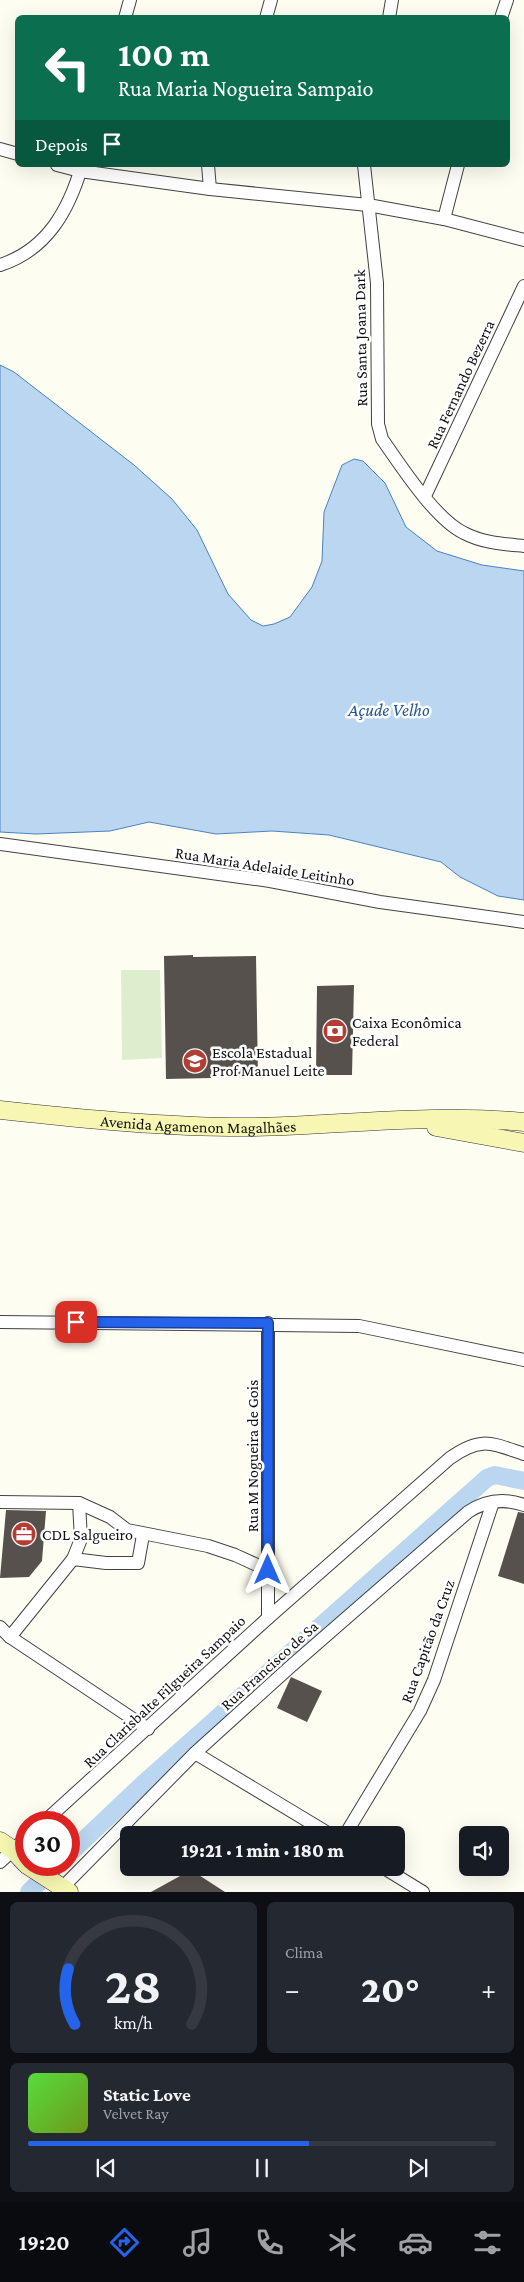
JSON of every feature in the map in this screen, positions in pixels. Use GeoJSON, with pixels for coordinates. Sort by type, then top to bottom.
{"type":"FeatureCollection","features":[{"type":"Feature","properties":{"kind":"main road","name":"Avenida Agamenon Magalhães"},"geometry":{"type":"LineString","coordinates":[[0,1110],[152,1123],[253,1127],[397,1120],[478,1119],[524,1122]]}},
{"type":"Feature","properties":{"kind":"main road","name":"Avenida Agamenon Magalhães"},"geometry":{"type":"LineString","coordinates":[[397,1120],[524,1143]]}},
{"type":"Feature","properties":{"kind":"main road"},"geometry":{"type":"LineString","coordinates":[[43,1876],[59,1888]]}},
{"type":"Feature","properties":{"kind":"street"},"geometry":{"type":"LineString","coordinates":[[126,15],[130,0]]}},
{"type":"Feature","properties":{"kind":"street"},"geometry":{"type":"LineString","coordinates":[[267,15],[271,0]]}},
{"type":"Feature","properties":{"kind":"street"},"geometry":{"type":"LineString","coordinates":[[390,15],[392,0]]}},
{"type":"Feature","properties":{"kind":"street"},"geometry":{"type":"LineString","coordinates":[[502,15],[507,0]]}},
{"type":"Feature","properties":{"kind":"street"},"geometry":{"type":"LineString","coordinates":[[0,149],[15,153]]}},
{"type":"Feature","properties":{"kind":"street"},"geometry":{"type":"LineString","coordinates":[[208,167],[210,189]]}},
{"type":"Feature","properties":{"kind":"street","name":"Rua Santa Joana Dark"},"geometry":{"type":"LineString","coordinates":[[364,167],[377,284],[378,424],[382,439],[448,524],[464,533],[493,543],[524,546]]}},
{"type":"Feature","properties":{"kind":"street"},"geometry":{"type":"LineString","coordinates":[[444,219],[457,167]]}},
{"type":"Feature","properties":{"kind":"street"},"geometry":{"type":"LineString","coordinates":[[0,265],[21,256],[50,234],[60,219],[81,168],[210,189],[368,205],[444,219],[524,240]]}},
{"type":"Feature","properties":{"kind":"street","name":"Rua Fernando Bezerra"},"geometry":{"type":"LineString","coordinates":[[425,496],[524,286]]}},
{"type":"Feature","properties":{"kind":"street","name":"Rua Maria Adelaide Leitinho"},"geometry":{"type":"LineString","coordinates":[[0,844],[270,881],[380,902],[524,922]]}},
{"type":"Feature","properties":{"kind":"street"},"geometry":{"type":"LineString","coordinates":[[0,1322],[268,1323],[359,1326],[524,1360]]}},
{"type":"Feature","properties":{"kind":"street","name":"Rua M Nogueira de Gois"},"geometry":{"type":"LineString","coordinates":[[268,1323],[268,1618]]}},
{"type":"Feature","properties":{"kind":"street","name":"Rua Clarisbalte Filgueira Sampaio"},"geometry":{"type":"LineString","coordinates":[[56,1811],[268,1618],[450,1458],[466,1446],[479,1443],[493,1444],[524,1454]]}},
{"type":"Feature","properties":{"kind":"street","name":"Rua Francisco de Sa"},"geometry":{"type":"LineString","coordinates":[[59,1888],[195,1753],[290,1667],[468,1512],[478,1506],[492,1502],[513,1501],[524,1505]]}},
{"type":"Feature","properties":{"kind":"street"},"geometry":{"type":"LineString","coordinates":[[0,1502],[79,1503],[110,1517],[128,1530],[143,1535],[208,1546],[235,1555],[268,1570]]}},
{"type":"Feature","properties":{"kind":"street","name":"Rua Capitão da Cruz"},"geometry":{"type":"LineString","coordinates":[[350,1826],[420,1711],[434,1680],[492,1502]]}},
{"type":"Feature","properties":{"kind":"street"},"geometry":{"type":"LineString","coordinates":[[10,1637],[73,1559],[81,1539],[79,1503]]}},
{"type":"Feature","properties":{"kind":"street"},"geometry":{"type":"LineString","coordinates":[[73,1559],[106,1563],[138,1563],[143,1535]]}},
{"type":"Feature","properties":{"kind":"street"},"geometry":{"type":"LineString","coordinates":[[0,1627],[10,1637],[148,1729]]}},
{"type":"Feature","properties":{"kind":"street"},"geometry":{"type":"LineString","coordinates":[[195,1753],[316,1826]]}},
{"type":"Feature","properties":{"kind":"street"},"geometry":{"type":"LineString","coordinates":[[0,1862],[13,1843]]}},
{"type":"Feature","properties":{"kind":"street"},"geometry":{"type":"LineString","coordinates":[[397,1876],[423,1892]]}},
{"type":"Feature","properties":{"kind":"green space"},"geometry":{"type":"Polygon","coordinates":[[[121,970],[160,970],[162,1058],[122,1060],[121,970]]]}},
{"type":"Feature","properties":{"kind":"water","name":"Açude Velho"},"geometry":{"type":"Polygon","coordinates":[[[0,365],[14,372],[134,465],[172,499],[197,530],[228,594],[251,620],[263,626],[274,624],[290,617],[312,587],[322,561],[324,512],[342,465],[354,459],[363,461],[385,483],[406,527],[437,551],[482,565],[524,571],[524,900],[498,896],[460,877],[441,862],[329,835],[272,831],[216,834],[149,822],[110,831],[36,834],[0,832],[0,365]]]}},
{"type":"Feature","properties":{"kind":"building"},"geometry":{"type":"Polygon","coordinates":[[[193,955],[193,957],[256,956],[258,1077],[166,1079],[164,956],[193,955]]]}},
{"type":"Feature","properties":{"kind":"building","name":"Caixa Econômica Federal"},"geometry":{"type":"Polygon","coordinates":[[[354,985],[352,1075],[316,1075],[317,986],[354,985]]]}},
{"type":"Feature","properties":{"kind":"building","name":"CDL Salgueiro"},"geometry":{"type":"Polygon","coordinates":[[[6,1510],[46,1511],[42,1561],[29,1577],[0,1578],[6,1510]]]}},
{"type":"Feature","properties":{"kind":"building"},"geometry":{"type":"Polygon","coordinates":[[[518,1512],[524,1513],[524,1584],[498,1576],[518,1512]]]}},
{"type":"Feature","properties":{"kind":"building"},"geometry":{"type":"Polygon","coordinates":[[[291,1677],[322,1691],[307,1722],[277,1708],[291,1677]]]}},
{"type":"Feature","properties":{"kind":"building"},"geometry":{"type":"Polygon","coordinates":[[[180,1876],[200,1876],[225,1892],[151,1892],[180,1876]]]}},
{"type":"Feature","properties":{"kind":"waterway"},"geometry":{"type":"LineString","coordinates":[[80,1844],[143,1784],[487,1478],[495,1475],[524,1481]]}},
{"type":"Feature","properties":{"kind":"waterway"},"geometry":{"type":"LineString","coordinates":[[29,1892],[46,1876]]}},
{"type":"Feature","properties":{"kind":"place","name":"Caixa Econômica Federal"},"geometry":{"type":"Point","coordinates":[335,1031]}},
{"type":"Feature","properties":{"kind":"place","name":"Escola Estadual Prof Manuel Leite"},"geometry":{"type":"Point","coordinates":[195,1061]}},
{"type":"Feature","properties":{"kind":"place","name":"CDL Salgueiro"},"geometry":{"type":"Point","coordinates":[24,1534]}},
{"type":"Feature","properties":{"kind":"route"},"geometry":{"type":"LineString","coordinates":[[76,1322],[268,1323],[268,1570]]}}]}
